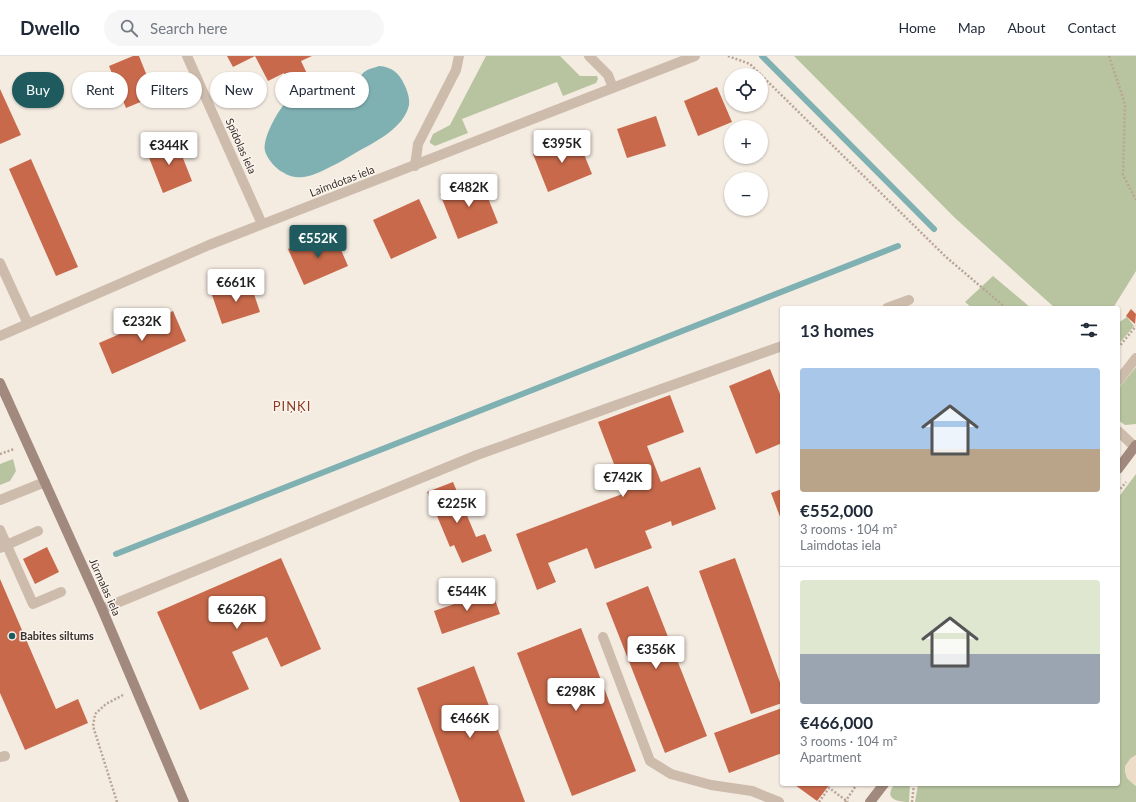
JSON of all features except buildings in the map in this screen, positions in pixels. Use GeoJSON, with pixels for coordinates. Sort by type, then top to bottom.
{"type":"FeatureCollection","features":[{"type":"Feature","properties":{"kind":"main road","name":"Jūrmalas iela"},"geometry":{"type":"LineString","coordinates":[[0,383],[102,609],[184,802]]}},
{"type":"Feature","properties":{"kind":"main road"},"geometry":{"type":"LineString","coordinates":[[1120,466],[1135,446]]}},
{"type":"Feature","properties":{"kind":"main road"},"geometry":{"type":"LineString","coordinates":[[870,802],[882,786]]}},
{"type":"Feature","properties":{"kind":"street","name":"Spīdolas iela"},"geometry":{"type":"LineString","coordinates":[[187,56],[262,224]]}},
{"type":"Feature","properties":{"kind":"street"},"geometry":{"type":"LineString","coordinates":[[415,166],[418,144],[456,70],[458,56]]}},
{"type":"Feature","properties":{"kind":"street"},"geometry":{"type":"LineString","coordinates":[[589,56],[608,75],[613,88]]}},
{"type":"Feature","properties":{"kind":"street","name":"Laimdotas iela"},"geometry":{"type":"LineString","coordinates":[[0,336],[209,245],[695,56]]}},
{"type":"Feature","properties":{"kind":"street"},"geometry":{"type":"LineString","coordinates":[[0,263],[28,324]]}},
{"type":"Feature","properties":{"kind":"street"},"geometry":{"type":"LineString","coordinates":[[892,306],[909,300]]}},
{"type":"Feature","properties":{"kind":"street"},"geometry":{"type":"LineString","coordinates":[[102,609],[477,455],[780,347]]}},
{"type":"Feature","properties":{"kind":"street"},"geometry":{"type":"LineString","coordinates":[[1120,378],[1136,358]]}},
{"type":"Feature","properties":{"kind":"street"},"geometry":{"type":"LineString","coordinates":[[1120,433],[1135,446]]}},
{"type":"Feature","properties":{"kind":"street"},"geometry":{"type":"LineString","coordinates":[[0,500],[45,482]]}},
{"type":"Feature","properties":{"kind":"street"},"geometry":{"type":"LineString","coordinates":[[0,530],[3,546],[33,604],[61,592]]}},
{"type":"Feature","properties":{"kind":"street"},"geometry":{"type":"LineString","coordinates":[[3,546],[38,531]]}},
{"type":"Feature","properties":{"kind":"street"},"geometry":{"type":"LineString","coordinates":[[603,637],[650,761],[672,774],[711,785],[752,791],[779,802]]}},
{"type":"Feature","properties":{"kind":"path"},"geometry":{"type":"LineString","coordinates":[[728,56],[750,64],[754,68]]}},
{"type":"Feature","properties":{"kind":"path"},"geometry":{"type":"LineString","coordinates":[[1109,56],[1125,104],[1123,175],[1136,200]]}},
{"type":"Feature","properties":{"kind":"path"},"geometry":{"type":"LineString","coordinates":[[768,82],[946,257],[1004,306]]}},
{"type":"Feature","properties":{"kind":"path"},"geometry":{"type":"LineString","coordinates":[[1120,346],[1136,326]]}},
{"type":"Feature","properties":{"kind":"path"},"geometry":{"type":"LineString","coordinates":[[0,454],[15,449]]}},
{"type":"Feature","properties":{"kind":"path"},"geometry":{"type":"LineString","coordinates":[[117,802],[92,726],[95,714],[106,704],[125,694]]}},
{"type":"Feature","properties":{"kind":"path"},"geometry":{"type":"LineString","coordinates":[[819,802],[828,788],[846,802],[856,786]]}},
{"type":"Feature","properties":{"kind":"path"},"geometry":{"type":"LineString","coordinates":[[912,802],[914,786]]}},
{"type":"Feature","properties":{"kind":"green space"},"geometry":{"type":"Polygon","coordinates":[[[486,56],[560,56],[580,76],[597,76],[598,79],[596,83],[563,96],[557,82],[462,119],[468,133],[435,146],[430,143],[433,134],[450,125],[486,56]]]}},
{"type":"Feature","properties":{"kind":"green space"},"geometry":{"type":"Polygon","coordinates":[[[794,56],[1136,56],[1136,271],[1114,306],[1053,306],[955,218],[794,56]]]}},
{"type":"Feature","properties":{"kind":"green space"},"geometry":{"type":"Polygon","coordinates":[[[993,276],[1029,306],[970,306],[965,302],[993,276]]]}},
{"type":"Feature","properties":{"kind":"green space"},"geometry":{"type":"Polygon","coordinates":[[[1127,317],[1134,326],[1120,343],[1120,322],[1127,317]]]}},
{"type":"Feature","properties":{"kind":"green space"},"geometry":{"type":"Polygon","coordinates":[[[1136,367],[1136,424],[1125,425],[1120,421],[1120,387],[1136,367]]]}},
{"type":"Feature","properties":{"kind":"green space"},"geometry":{"type":"Polygon","coordinates":[[[13,459],[16,471],[10,481],[0,485],[0,464],[13,459]]]}},
{"type":"Feature","properties":{"kind":"green space"},"geometry":{"type":"Polygon","coordinates":[[[1136,474],[1136,755],[1130,759],[1125,771],[1127,778],[1136,786],[1136,802],[915,802],[918,786],[1120,786],[1120,495],[1136,474]]]}},
{"type":"Feature","properties":{"kind":"green space"},"geometry":{"type":"Polygon","coordinates":[[[894,786],[910,786],[909,802],[896,800],[893,798],[890,793],[894,786]]]}},
{"type":"Feature","properties":{"kind":"shaded area"},"geometry":{"type":"Polygon","coordinates":[[[1136,755],[1136,786],[1127,778],[1125,766],[1130,759],[1136,755]]]}},
{"type":"Feature","properties":{"kind":"water"},"geometry":{"type":"Polygon","coordinates":[[[379,66],[388,68],[397,74],[402,80],[408,94],[409,105],[401,121],[388,133],[372,144],[337,164],[313,175],[305,177],[292,176],[279,170],[269,159],[265,151],[265,145],[269,130],[281,108],[369,108],[369,72],[365,72],[379,66]]]}},
{"type":"Feature","properties":{"kind":"waterway"},"geometry":{"type":"LineString","coordinates":[[762,56],[934,229]]}},
{"type":"Feature","properties":{"kind":"waterway"},"geometry":{"type":"LineString","coordinates":[[116,554],[898,246]]}},
{"type":"Feature","properties":{"kind":"place","name":"Babites siltums"},"geometry":{"type":"Point","coordinates":[12,636]}},
{"type":"Feature","properties":{"kind":"district","name":"PIŅĶI"},"geometry":{"type":"Point","coordinates":[292,406]}}]}
